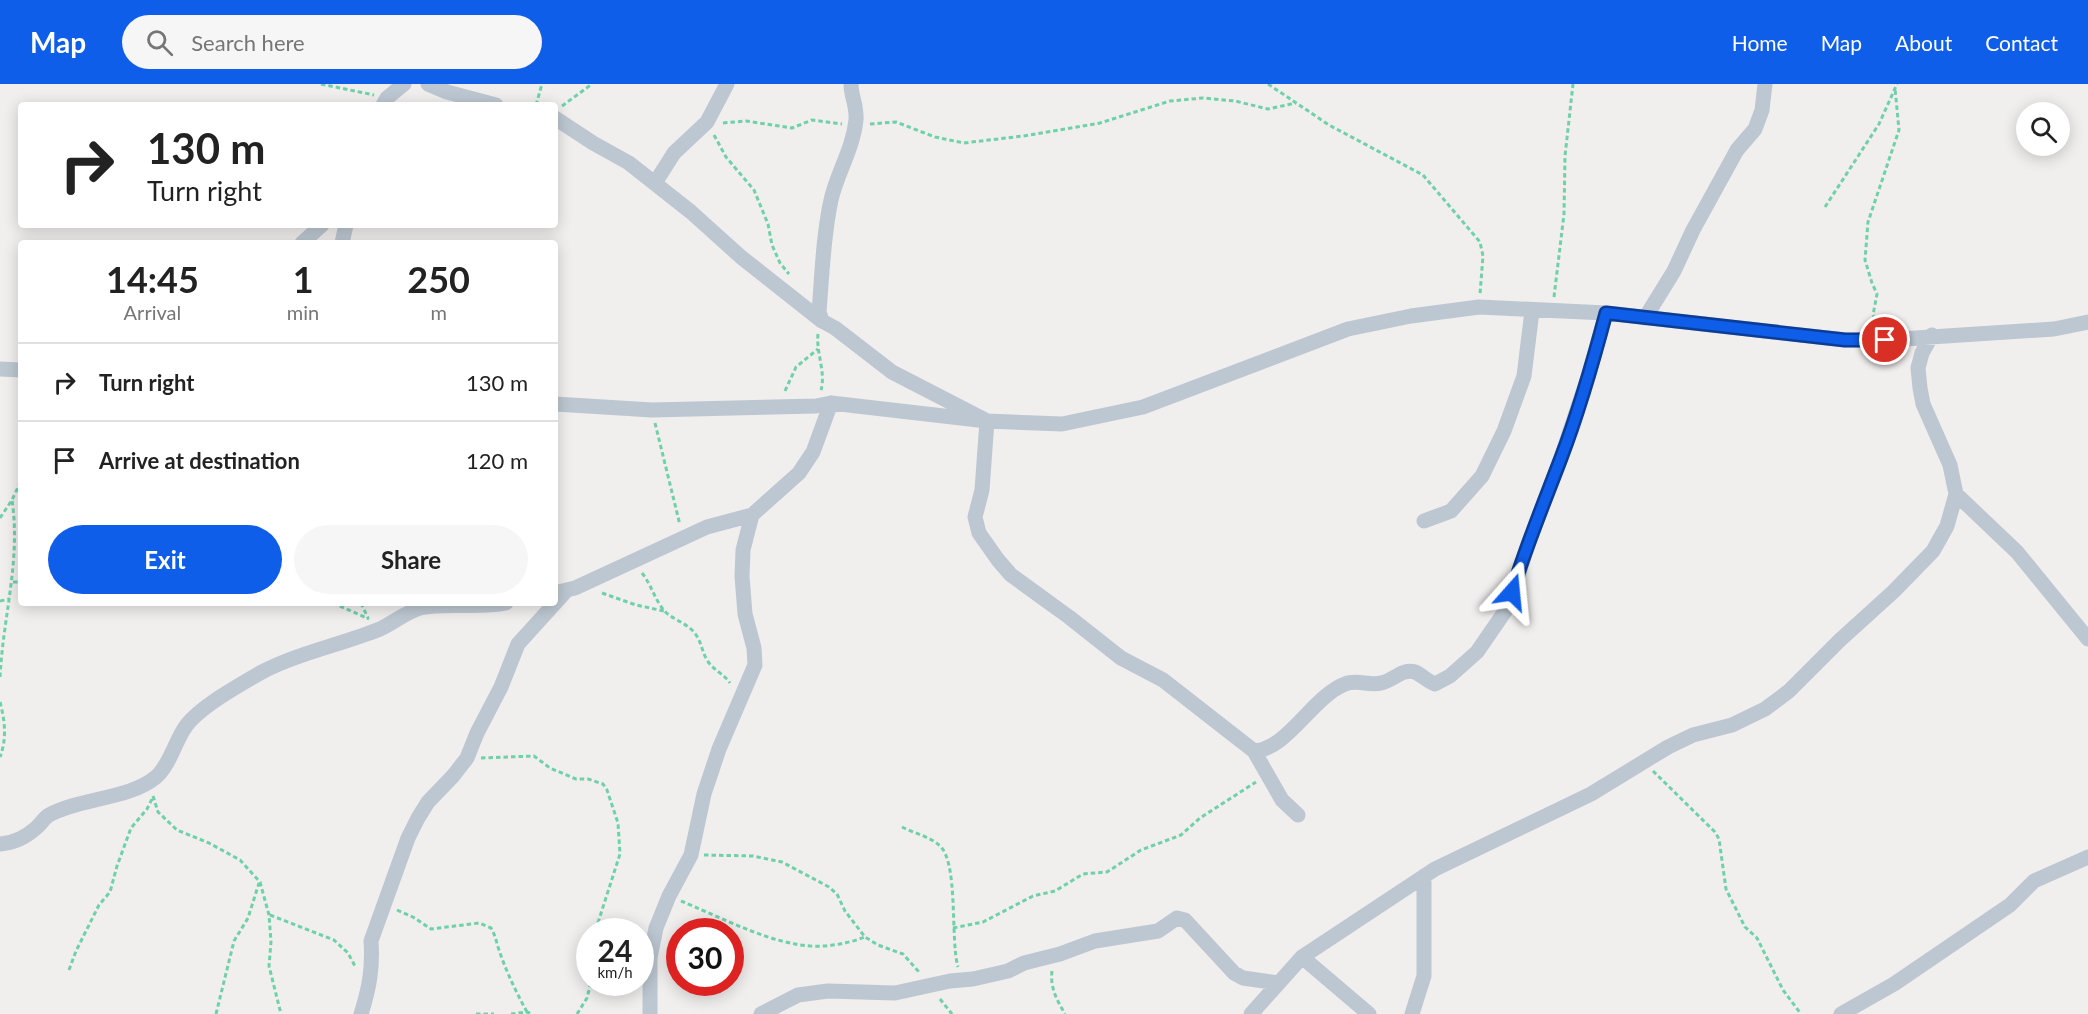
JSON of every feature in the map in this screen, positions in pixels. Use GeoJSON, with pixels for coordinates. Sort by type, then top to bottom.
{"type":"FeatureCollection","features":[{"type":"Feature","properties":{"kind":"street"},"geometry":{"type":"LineString","coordinates":[[385,101],[404,84]]}},
{"type":"Feature","properties":{"kind":"street"},"geometry":{"type":"LineString","coordinates":[[428,84],[451,88],[488,102]]}},
{"type":"Feature","properties":{"kind":"street"},"geometry":{"type":"LineString","coordinates":[[655,183],[674,153],[708,124],[727,84]]}},
{"type":"Feature","properties":{"kind":"street"},"geometry":{"type":"LineString","coordinates":[[822,321],[819,312],[826,230],[832,198],[856,123],[856,106],[851,84]]}},
{"type":"Feature","properties":{"kind":"street"},"geometry":{"type":"LineString","coordinates":[[1645,318],[1674,271],[1693,230],[1737,150],[1755,129],[1762,110],[1765,84]]}},
{"type":"Feature","properties":{"kind":"street"},"geometry":{"type":"LineString","coordinates":[[558,120],[593,143],[629,162],[692,212],[741,257],[822,321],[835,328],[892,372],[987,421]]}},
{"type":"Feature","properties":{"kind":"street"},"geometry":{"type":"LineString","coordinates":[[305,240],[319,228]]}},
{"type":"Feature","properties":{"kind":"street"},"geometry":{"type":"LineString","coordinates":[[558,404],[652,410],[823,404],[987,421],[1062,424],[1143,407],[1348,329],[1411,315],[1479,308],[1606,313],[1845,340],[1885,340],[2054,328],[2088,322]]}},
{"type":"Feature","properties":{"kind":"street"},"geometry":{"type":"LineString","coordinates":[[1424,521],[1451,511],[1482,476],[1504,431],[1524,376],[1532,311]]}},
{"type":"Feature","properties":{"kind":"street"},"geometry":{"type":"LineString","coordinates":[[1254,751],[1263,751],[1271,746],[1327,695],[1346,684],[1362,681],[1384,683],[1410,671],[1435,684],[1450,676],[1477,652],[1508,607],[1528,544],[1582,397],[1606,313]]}},
{"type":"Feature","properties":{"kind":"street"},"geometry":{"type":"LineString","coordinates":[[1251,1014],[1302,957],[1424,876],[1591,794],[1668,747],[1694,735],[1740,721],[1765,709],[1789,691],[1893,592],[1933,551],[1947,526],[1956,494],[1950,465],[1923,404],[1920,388],[1918,368],[1922,353],[1932,335]]}},
{"type":"Feature","properties":{"kind":"street"},"geometry":{"type":"LineString","coordinates":[[0,369],[18,370]]}},
{"type":"Feature","properties":{"kind":"street"},"geometry":{"type":"LineString","coordinates":[[560,592],[581,585],[707,527],[752,515],[799,473],[813,452],[823,404]]}},
{"type":"Feature","properties":{"kind":"street"},"geometry":{"type":"LineString","coordinates":[[987,421],[982,490],[975,517],[979,533],[998,560],[1011,575],[1121,658],[1163,680],[1254,751],[1282,800],[1298,815]]}},
{"type":"Feature","properties":{"kind":"street"},"geometry":{"type":"LineString","coordinates":[[1956,494],[2017,552],[2088,639]]}},
{"type":"Feature","properties":{"kind":"street"},"geometry":{"type":"LineString","coordinates":[[650,1014],[650,958],[656,928],[669,896],[691,855],[704,794],[719,749],[755,665],[754,648],[745,614],[742,576],[743,550],[752,515]]}},
{"type":"Feature","properties":{"kind":"street"},"geometry":{"type":"LineString","coordinates":[[0,844],[11,843],[25,837],[47,816],[79,803],[143,785],[157,776],[188,723],[218,698],[261,672],[382,628],[419,609],[441,606]]}},
{"type":"Feature","properties":{"kind":"street"},"geometry":{"type":"LineString","coordinates":[[361,1014],[369,990],[371,941],[408,838],[428,802],[467,758],[518,645],[549,606]]}},
{"type":"Feature","properties":{"kind":"street"},"geometry":{"type":"LineString","coordinates":[[1841,1014],[1894,984],[2010,905],[2034,881],[2088,857]]}},
{"type":"Feature","properties":{"kind":"street"},"geometry":{"type":"LineString","coordinates":[[1412,1014],[1424,976],[1424,876]]}},
{"type":"Feature","properties":{"kind":"street"},"geometry":{"type":"LineString","coordinates":[[761,1014],[798,995],[828,991],[895,993],[1008,971],[1024,963],[1095,942],[1158,931],[1177,918],[1185,920],[1234,973],[1243,978],[1278,983]]}},
{"type":"Feature","properties":{"kind":"street"},"geometry":{"type":"LineString","coordinates":[[1302,957],[1369,1014]]}},
{"type":"Feature","properties":{"kind":"path"},"geometry":{"type":"LineString","coordinates":[[321,84],[385,101]]}},
{"type":"Feature","properties":{"kind":"path"},"geometry":{"type":"LineString","coordinates":[[537,102],[542,84]]}},
{"type":"Feature","properties":{"kind":"path"},"geometry":{"type":"LineString","coordinates":[[558,109],[592,84]]}},
{"type":"Feature","properties":{"kind":"path"},"geometry":{"type":"LineString","coordinates":[[1268,84],[1329,125],[1423,176],[1480,242],[1483,256],[1479,308]]}},
{"type":"Feature","properties":{"kind":"path"},"geometry":{"type":"LineString","coordinates":[[1552,312],[1564,214],[1565,156],[1573,84]]}},
{"type":"Feature","properties":{"kind":"path"},"geometry":{"type":"LineString","coordinates":[[1825,207],[1879,124],[1896,86]]}},
{"type":"Feature","properties":{"kind":"path"},"geometry":{"type":"LineString","coordinates":[[1885,340],[1873,315],[1878,294],[1865,260],[1868,222],[1899,130],[1896,86]]}},
{"type":"Feature","properties":{"kind":"path"},"geometry":{"type":"LineString","coordinates":[[793,279],[780,263],[772,245],[768,224],[753,190],[726,157],[708,124],[736,120],[792,128],[812,120],[837,124],[896,122],[935,136],[964,143],[1100,123],[1170,101],[1203,98],[1235,101],[1268,110],[1296,103]]}},
{"type":"Feature","properties":{"kind":"path"},"geometry":{"type":"LineString","coordinates":[[822,321],[818,333],[818,349],[823,384],[823,404]]}},
{"type":"Feature","properties":{"kind":"path"},"geometry":{"type":"LineString","coordinates":[[779,407],[796,367],[818,349]]}},
{"type":"Feature","properties":{"kind":"path"},"geometry":{"type":"LineString","coordinates":[[652,410],[683,538]]}},
{"type":"Feature","properties":{"kind":"path"},"geometry":{"type":"LineString","coordinates":[[0,518],[18,487]]}},
{"type":"Feature","properties":{"kind":"path"},"geometry":{"type":"LineString","coordinates":[[0,677],[13,582],[15,518],[12,500]]}},
{"type":"Feature","properties":{"kind":"path"},"geometry":{"type":"LineString","coordinates":[[632,561],[650,583],[653,594],[664,611]]}},
{"type":"Feature","properties":{"kind":"path"},"geometry":{"type":"LineString","coordinates":[[13,582],[18,582]]}},
{"type":"Feature","properties":{"kind":"path"},"geometry":{"type":"LineString","coordinates":[[581,585],[636,605],[664,611],[686,625],[701,642],[705,658],[731,684],[738,704]]}},
{"type":"Feature","properties":{"kind":"path"},"geometry":{"type":"LineString","coordinates":[[0,601],[10,599]]}},
{"type":"Feature","properties":{"kind":"path"},"geometry":{"type":"LineString","coordinates":[[340,606],[369,618],[382,628]]}},
{"type":"Feature","properties":{"kind":"path"},"geometry":{"type":"LineString","coordinates":[[363,606],[369,618]]}},
{"type":"Feature","properties":{"kind":"path"},"geometry":{"type":"LineString","coordinates":[[0,702],[5,722],[4,746],[0,757]]}},
{"type":"Feature","properties":{"kind":"path"},"geometry":{"type":"LineString","coordinates":[[467,758],[534,756],[550,768],[576,779],[588,779],[603,784],[618,823],[620,854],[599,918]]}},
{"type":"Feature","properties":{"kind":"path"},"geometry":{"type":"LineString","coordinates":[[1643,762],[1715,832],[1719,839],[1726,889],[1745,927],[1757,938],[1783,990],[1801,1014]]}},
{"type":"Feature","properties":{"kind":"path"},"geometry":{"type":"LineString","coordinates":[[953,928],[983,922],[1033,896],[1054,891],[1083,874],[1107,872],[1141,850],[1181,835],[1200,818],[1252,786],[1266,773]]}},
{"type":"Feature","properties":{"kind":"path"},"geometry":{"type":"LineString","coordinates":[[69,970],[99,905],[110,892],[131,828],[147,808],[153,796],[158,812],[177,830],[209,843],[240,860],[260,882],[270,915],[269,966],[280,1014]]}},
{"type":"Feature","properties":{"kind":"path"},"geometry":{"type":"LineString","coordinates":[[902,827],[939,845],[946,853],[952,882],[956,959],[962,980]]}},
{"type":"Feature","properties":{"kind":"path"},"geometry":{"type":"LineString","coordinates":[[691,855],[753,856],[782,862],[829,887],[837,894],[845,911],[865,937],[878,945],[903,954],[929,985]]}},
{"type":"Feature","properties":{"kind":"path"},"geometry":{"type":"LineString","coordinates":[[216,1014],[234,940],[248,918],[260,882]]}},
{"type":"Feature","properties":{"kind":"path"},"geometry":{"type":"LineString","coordinates":[[669,896],[796,945],[840,944],[865,937]]}},
{"type":"Feature","properties":{"kind":"path"},"geometry":{"type":"LineString","coordinates":[[384,906],[413,917],[431,929],[479,923],[491,928],[498,940],[499,950],[526,1012]]}},
{"type":"Feature","properties":{"kind":"path"},"geometry":{"type":"LineString","coordinates":[[270,915],[334,940],[341,945],[369,990]]}},
{"type":"Feature","properties":{"kind":"path"},"geometry":{"type":"LineString","coordinates":[[1060,954],[1052,972],[1051,983],[1065,1014]]}},
{"type":"Feature","properties":{"kind":"path"},"geometry":{"type":"LineString","coordinates":[[577,1014],[588,996]]}},
{"type":"Feature","properties":{"kind":"path"},"geometry":{"type":"LineString","coordinates":[[511,1014],[526,1012],[532,1014]]}},
{"type":"Feature","properties":{"kind":"path"},"geometry":{"type":"LineString","coordinates":[[476,1014],[494,1014]]}},
{"type":"Feature","properties":{"kind":"route"},"geometry":{"type":"LineString","coordinates":[[1512,592],[1541,507],[1561,458],[1606,313],[1845,340],[1885,340]]}}]}
